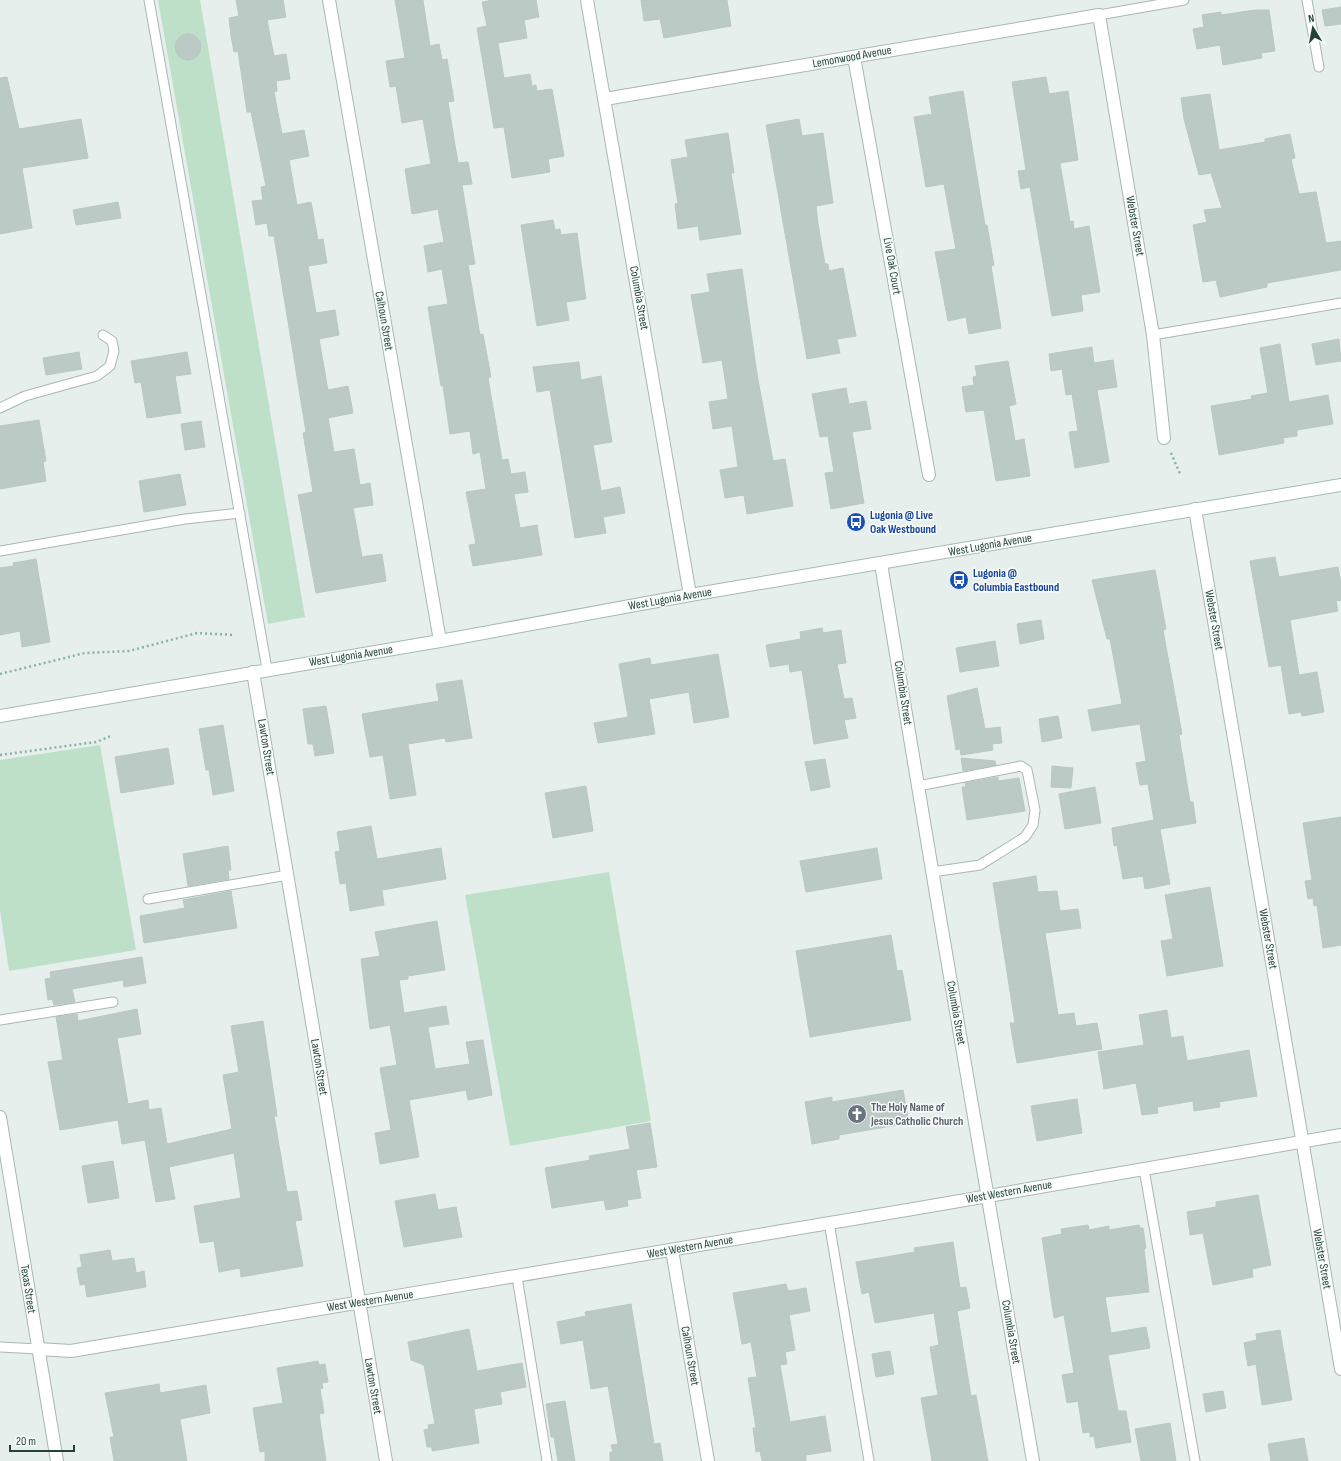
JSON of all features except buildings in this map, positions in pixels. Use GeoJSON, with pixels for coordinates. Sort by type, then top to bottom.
{"type":"FeatureCollection","features":[{"type":"Feature","properties":{"kind":"street","name":"Calhoun Street"},"geometry":{"type":"LineString","coordinates":[[329,0],[440,641]]}},
{"type":"Feature","properties":{"kind":"street","name":"Columbia Street"},"geometry":{"type":"LineString","coordinates":[[587,0],[690,595]]}},
{"type":"Feature","properties":{"kind":"street","name":"Lemonwood Avenue"},"geometry":{"type":"LineString","coordinates":[[604,99],[1099,15]]}},
{"type":"Feature","properties":{"kind":"street","name":"Webster Street"},"geometry":{"type":"LineString","coordinates":[[1099,15],[1153,335],[1164,438]]}},
{"type":"Feature","properties":{"kind":"street","name":"Live Oak Court"},"geometry":{"type":"LineString","coordinates":[[854,57],[929,475]]}},
{"type":"Feature","properties":{"kind":"street","name":"West Lugonia Avenue"},"geometry":{"type":"LineString","coordinates":[[0,716],[440,641],[690,595],[881,564],[1341,485]]}},
{"type":"Feature","properties":{"kind":"street","name":"Webster Street"},"geometry":{"type":"LineString","coordinates":[[1195,509],[1341,1369]]}},
{"type":"Feature","properties":{"kind":"street","name":"Columbia Street"},"geometry":{"type":"LineString","coordinates":[[881,564],[932,872],[1034,1461]]}},
{"type":"Feature","properties":{"kind":"street","name":"Lawton Street"},"geometry":{"type":"LineString","coordinates":[[253,672],[358,1303],[386,1461]]}},
{"type":"Feature","properties":{"kind":"street","name":"Texas Street"},"geometry":{"type":"LineString","coordinates":[[0,1117],[2,1137],[57,1461]]}},
{"type":"Feature","properties":{"kind":"street","name":"West Western Avenue"},"geometry":{"type":"LineString","coordinates":[[38,1349],[71,1351],[517,1277],[829,1222],[1341,1135]]}},
{"type":"Feature","properties":{"kind":"street","name":"Calhoun Street"},"geometry":{"type":"LineString","coordinates":[[672,1250],[708,1461]]}},
{"type":"Feature","properties":{"kind":"lane"},"geometry":{"type":"LineString","coordinates":[[149,0],[267,670]]}},
{"type":"Feature","properties":{"kind":"lane"},"geometry":{"type":"LineString","coordinates":[[1099,15],[1184,0]]}},
{"type":"Feature","properties":{"kind":"lane"},"geometry":{"type":"LineString","coordinates":[[1307,0],[1319,67]]}},
{"type":"Feature","properties":{"kind":"lane"},"geometry":{"type":"LineString","coordinates":[[1153,335],[1341,303]]}},
{"type":"Feature","properties":{"kind":"lane"},"geometry":{"type":"LineString","coordinates":[[0,408],[25,396],[97,376],[110,366],[114,351],[112,341],[103,335]]}},
{"type":"Feature","properties":{"kind":"lane"},"geometry":{"type":"LineString","coordinates":[[0,551],[185,519],[240,513]]}},
{"type":"Feature","properties":{"kind":"lane"},"geometry":{"type":"LineString","coordinates":[[918,786],[1021,766],[1028,770],[1035,810],[1033,825],[1025,837],[980,865],[932,872]]}},
{"type":"Feature","properties":{"kind":"lane"},"geometry":{"type":"LineString","coordinates":[[148,899],[288,876]]}},
{"type":"Feature","properties":{"kind":"lane"},"geometry":{"type":"LineString","coordinates":[[0,1020],[113,1002]]}},
{"type":"Feature","properties":{"kind":"lane"},"geometry":{"type":"LineString","coordinates":[[1144,1169],[1195,1461]]}},
{"type":"Feature","properties":{"kind":"lane"},"geometry":{"type":"LineString","coordinates":[[829,1222],[869,1461]]}},
{"type":"Feature","properties":{"kind":"lane"},"geometry":{"type":"LineString","coordinates":[[517,1277],[547,1461]]}},
{"type":"Feature","properties":{"kind":"lane"},"geometry":{"type":"LineString","coordinates":[[0,1347],[38,1349]]}},
{"type":"Feature","properties":{"kind":"path"},"geometry":{"type":"LineString","coordinates":[[1164,438],[1181,476]]}},
{"type":"Feature","properties":{"kind":"path"},"geometry":{"type":"LineString","coordinates":[[0,674],[85,653],[129,651],[197,633],[234,635]]}},
{"type":"Feature","properties":{"kind":"path"},"geometry":{"type":"LineString","coordinates":[[0,755],[96,742],[111,736]]}},
{"type":"Feature","properties":{"kind":"green space"},"geometry":{"type":"Polygon","coordinates":[[[158,0],[200,0],[305,617],[268,624],[158,0]]]}},
{"type":"Feature","properties":{"kind":"green space"},"geometry":{"type":"Polygon","coordinates":[[[100,745],[136,950],[9,971],[0,910],[0,760],[100,745]]]}},
{"type":"Feature","properties":{"kind":"green space"},"geometry":{"type":"Polygon","coordinates":[[[609,872],[651,1121],[510,1146],[465,895],[609,872]]]}},
{"type":"Feature","properties":{"kind":"place","name":"Lugonia @ Live Oak Westbound"},"geometry":{"type":"Point","coordinates":[856,522]}},
{"type":"Feature","properties":{"kind":"place","name":"Lugonia @ Columbia Eastbound"},"geometry":{"type":"Point","coordinates":[959,580]}},
{"type":"Feature","properties":{"kind":"place","name":"The Holy Name of Jesus Catholic Church"},"geometry":{"type":"Point","coordinates":[857,1114]}}]}
